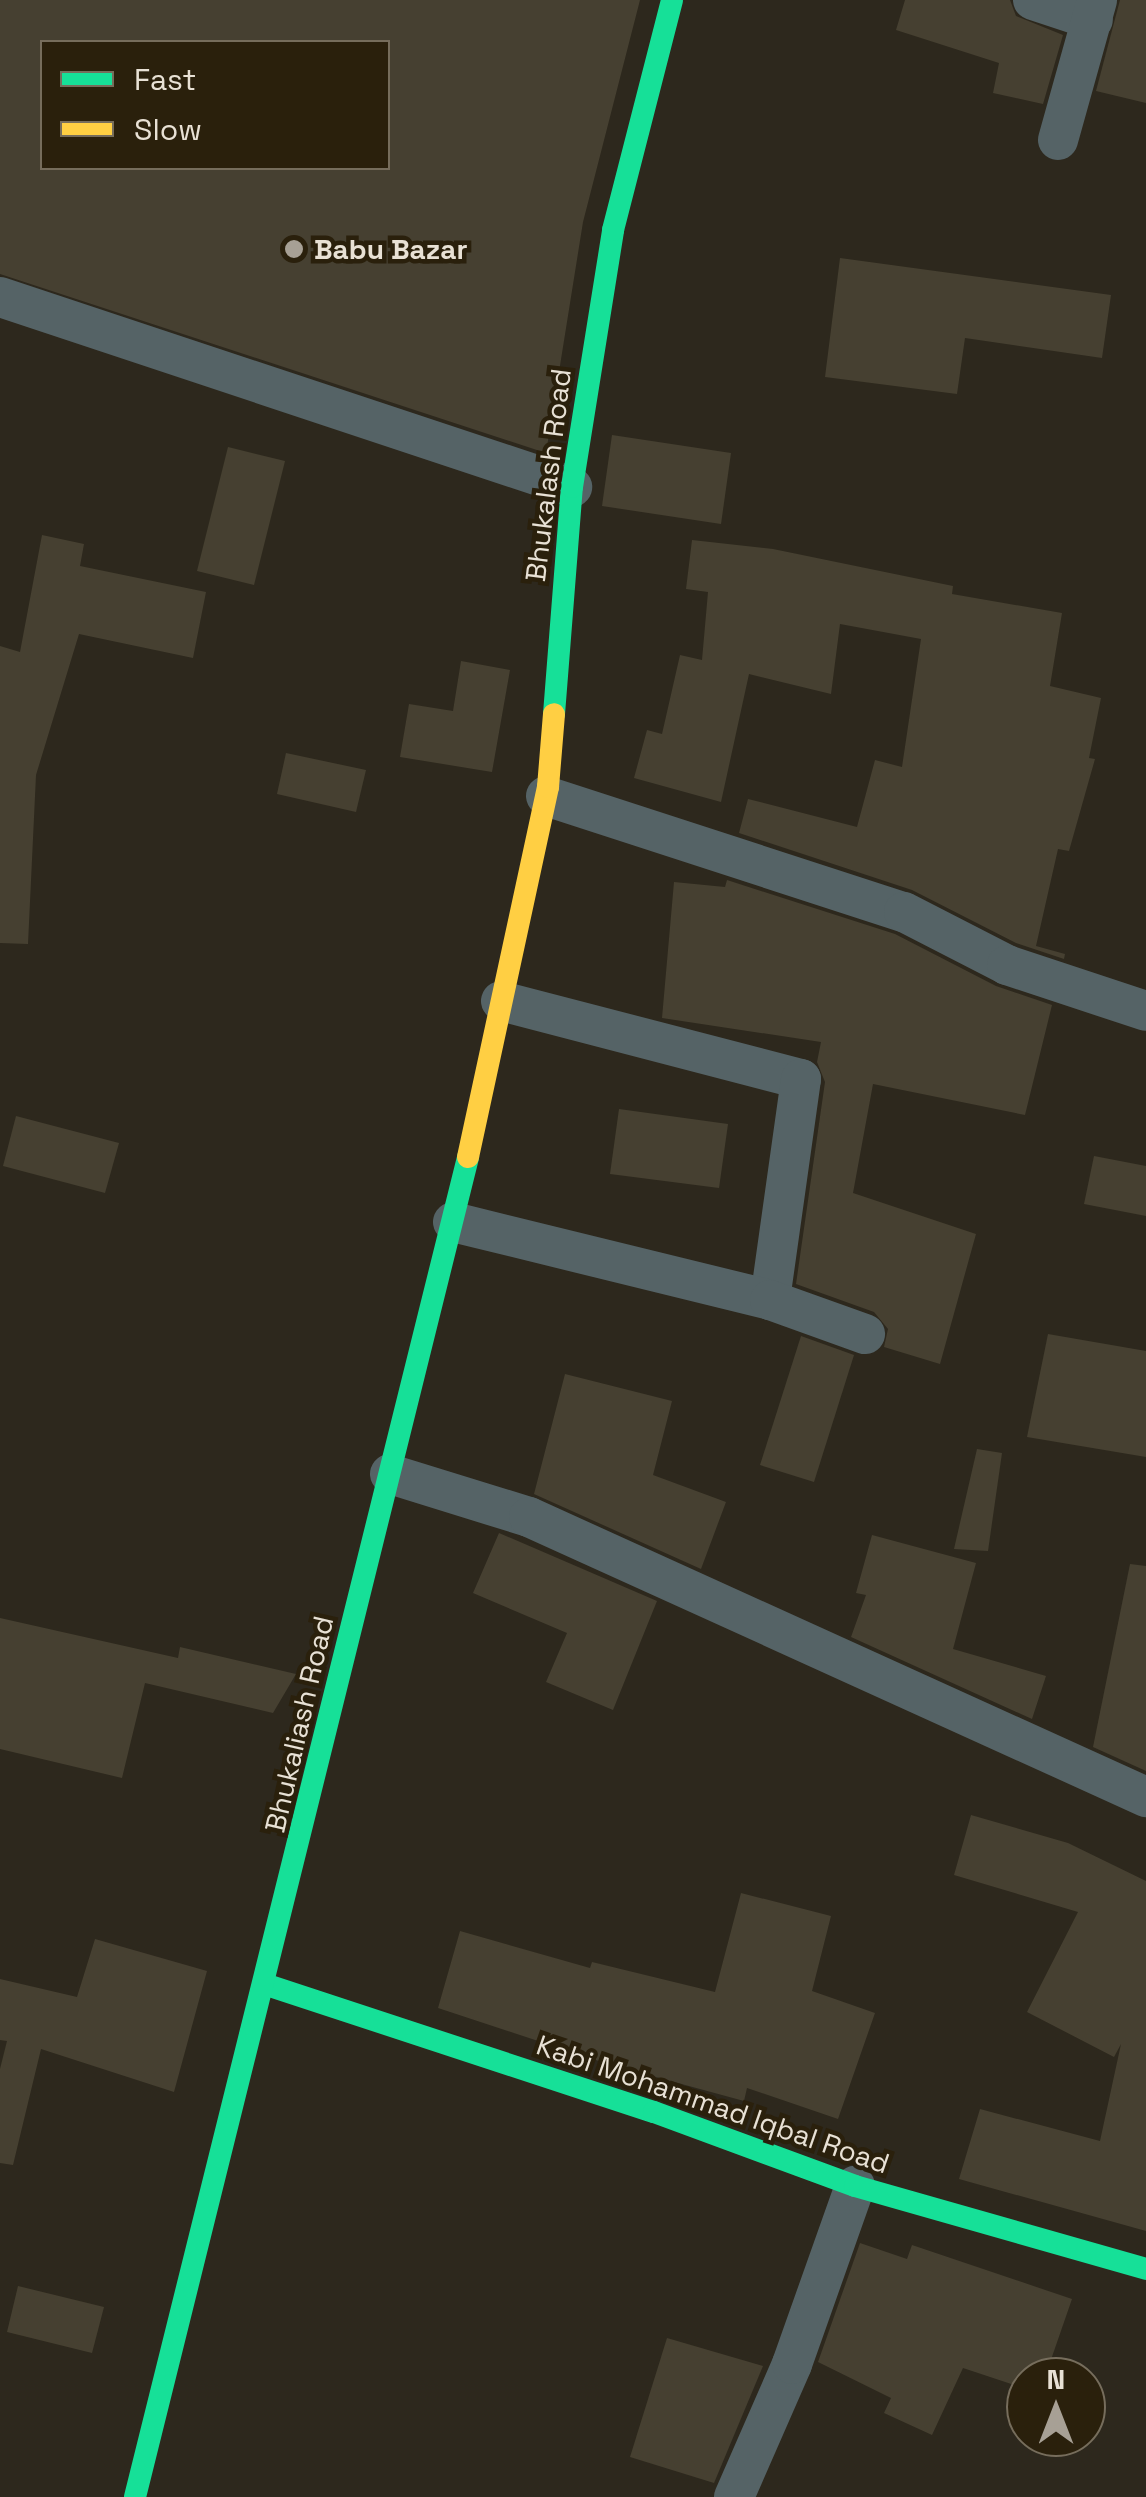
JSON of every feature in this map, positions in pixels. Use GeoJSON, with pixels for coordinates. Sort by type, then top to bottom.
{"type":"FeatureCollection","features":[{"type":"Feature","properties":{"kind":"street","name":"Bhukalash Road"},"geometry":{"type":"LineString","coordinates":[[510,962],[546,796],[572,487],[613,230],[672,0]]}},
{"type":"Feature","properties":{"kind":"street"},"geometry":{"type":"LineString","coordinates":[[1033,0],[1095,10],[1058,140]]}},
{"type":"Feature","properties":{"kind":"street"},"geometry":{"type":"LineString","coordinates":[[0,297],[572,487]]}},
{"type":"Feature","properties":{"kind":"street"},"geometry":{"type":"LineString","coordinates":[[546,796],[904,912],[1006,965],[1146,1011]]}},
{"type":"Feature","properties":{"kind":"street","name":"Bhukaliash Road"},"geometry":{"type":"LineString","coordinates":[[135,2497],[202,2207],[264,1984],[453,1222],[510,962]]}},
{"type":"Feature","properties":{"kind":"street"},"geometry":{"type":"LineString","coordinates":[[501,1001],[801,1079],[770,1300]]}},
{"type":"Feature","properties":{"kind":"street"},"geometry":{"type":"LineString","coordinates":[[453,1222],[770,1300],[864,1334]]}},
{"type":"Feature","properties":{"kind":"street"},"geometry":{"type":"LineString","coordinates":[[390,1474],[529,1516],[1146,1797]]}},
{"type":"Feature","properties":{"kind":"street","name":"Kabi Mohammad Iqbal Road"},"geometry":{"type":"LineString","coordinates":[[264,1984],[855,2186],[1146,2270]]}},
{"type":"Feature","properties":{"kind":"street"},"geometry":{"type":"LineString","coordinates":[[734,2497],[792,2364],[855,2186]]}},
{"type":"Feature","properties":{"kind":"building","name":"Babu Bazar"},"geometry":{"type":"Polygon","coordinates":[[[0,0],[640,0],[583,222],[546,453],[0,274],[0,0]]]}},
{"type":"Feature","properties":{"kind":"building"},"geometry":{"type":"Polygon","coordinates":[[[905,0],[1010,0],[1016,16],[1063,35],[1043,104],[993,93],[999,63],[896,30],[905,0]]]}},
{"type":"Feature","properties":{"kind":"building"},"geometry":{"type":"Polygon","coordinates":[[[1120,0],[1146,0],[1146,103],[1096,91],[1120,0]]]}},
{"type":"Feature","properties":{"kind":"building"},"geometry":{"type":"Polygon","coordinates":[[[840,258],[1111,295],[1102,358],[965,338],[957,394],[825,377],[840,258]]]}},
{"type":"Feature","properties":{"kind":"building"},"geometry":{"type":"Polygon","coordinates":[[[612,435],[731,453],[721,524],[602,506],[612,435]]]}},
{"type":"Feature","properties":{"kind":"building"},"geometry":{"type":"Polygon","coordinates":[[[228,447],[285,461],[254,585],[197,571],[228,447]]]}},
{"type":"Feature","properties":{"kind":"building"},"geometry":{"type":"Polygon","coordinates":[[[42,535],[84,544],[80,566],[206,592],[193,658],[79,634],[36,775],[28,944],[0,943],[0,646],[20,652],[42,535]]]}},
{"type":"Feature","properties":{"kind":"building"},"geometry":{"type":"Polygon","coordinates":[[[692,540],[773,549],[953,586],[952,594],[1062,613],[1050,686],[1101,698],[1089,758],[1095,759],[1069,851],[1058,849],[1036,946],[1065,954],[1064,959],[1016,943],[912,890],[739,833],[748,799],[857,827],[875,760],[902,767],[921,639],[840,624],[831,694],[749,674],[721,802],[634,778],[647,730],[662,734],[680,655],[702,660],[708,592],[686,589],[692,540]]]}},
{"type":"Feature","properties":{"kind":"building"},"geometry":{"type":"Polygon","coordinates":[[[461,661],[510,670],[492,772],[400,757],[409,704],[453,711],[461,661]]]}},
{"type":"Feature","properties":{"kind":"building"},"geometry":{"type":"Polygon","coordinates":[[[286,753],[366,770],[356,812],[277,794],[286,753]]]}},
{"type":"Feature","properties":{"kind":"building"},"geometry":{"type":"Polygon","coordinates":[[[727,880],[895,934],[996,986],[1052,1005],[1025,1115],[873,1084],[853,1193],[976,1234],[940,1364],[884,1347],[888,1329],[874,1312],[796,1284],[825,1082],[817,1062],[821,1042],[662,1018],[674,882],[725,887],[727,880]]]}},
{"type":"Feature","properties":{"kind":"building"},"geometry":{"type":"Polygon","coordinates":[[[619,1109],[728,1124],[719,1188],[610,1174],[619,1109]]]}},
{"type":"Feature","properties":{"kind":"building"},"geometry":{"type":"Polygon","coordinates":[[[16,1116],[119,1143],[105,1193],[3,1166],[16,1116]]]}},
{"type":"Feature","properties":{"kind":"building"},"geometry":{"type":"Polygon","coordinates":[[[1094,1156],[1146,1166],[1146,1216],[1084,1204],[1094,1156]]]}},
{"type":"Feature","properties":{"kind":"building"},"geometry":{"type":"Polygon","coordinates":[[[1048,1334],[1146,1351],[1146,1457],[1027,1437],[1048,1334]]]}},
{"type":"Feature","properties":{"kind":"building"},"geometry":{"type":"Polygon","coordinates":[[[801,1336],[854,1355],[814,1482],[760,1465],[801,1336]]]}},
{"type":"Feature","properties":{"kind":"building"},"geometry":{"type":"Polygon","coordinates":[[[565,1374],[672,1401],[653,1475],[726,1502],[701,1569],[534,1494],[565,1374]]]}},
{"type":"Feature","properties":{"kind":"building"},"geometry":{"type":"Polygon","coordinates":[[[977,1449],[1002,1453],[988,1551],[954,1549],[977,1449]]]}},
{"type":"Feature","properties":{"kind":"building"},"geometry":{"type":"Polygon","coordinates":[[[499,1533],[657,1601],[613,1710],[546,1682],[567,1633],[473,1593],[499,1533]]]}},
{"type":"Feature","properties":{"kind":"building"},"geometry":{"type":"Polygon","coordinates":[[[872,1535],[976,1563],[953,1649],[1046,1676],[1032,1719],[851,1637],[866,1595],[856,1593],[872,1535]]]}},
{"type":"Feature","properties":{"kind":"building"},"geometry":{"type":"Polygon","coordinates":[[[1130,1564],[1146,1566],[1146,1771],[1093,1747],[1130,1564]]]}},
{"type":"Feature","properties":{"kind":"building"},"geometry":{"type":"Polygon","coordinates":[[[0,1618],[178,1658],[180,1647],[296,1674],[273,1713],[145,1683],[122,1778],[0,1749],[0,1618]]]}},
{"type":"Feature","properties":{"kind":"building"},"geometry":{"type":"Polygon","coordinates":[[[971,1815],[1068,1843],[1146,1881],[1146,2231],[959,2179],[980,2109],[1100,2141],[1121,2044],[1114,2057],[1027,2012],[1078,1912],[954,1875],[971,1815]]]}},
{"type":"Feature","properties":{"kind":"building"},"geometry":{"type":"Polygon","coordinates":[[[741,1893],[831,1916],[812,1991],[875,2013],[838,2119],[747,2088],[744,2101],[608,2064],[438,2008],[460,1931],[590,1968],[592,1962],[715,1992],[741,1893]]]}},
{"type":"Feature","properties":{"kind":"building"},"geometry":{"type":"Polygon","coordinates":[[[95,1939],[207,1971],[174,2092],[41,2049],[13,2165],[0,2163],[0,2069],[7,2041],[0,2040],[0,1979],[77,1997],[95,1939]]]}},
{"type":"Feature","properties":{"kind":"building"},"geometry":{"type":"Polygon","coordinates":[[[860,2243],[907,2259],[912,2245],[1072,2299],[1052,2357],[1006,2357],[1006,2382],[963,2368],[932,2435],[884,2413],[891,2398],[818,2362],[860,2243]]]}},
{"type":"Feature","properties":{"kind":"building"},"geometry":{"type":"Polygon","coordinates":[[[18,2286],[104,2307],[92,2353],[7,2332],[18,2286]]]}},
{"type":"Feature","properties":{"kind":"building"},"geometry":{"type":"Polygon","coordinates":[[[667,2338],[763,2366],[714,2483],[630,2457],[667,2338]]]}},
{"type":"Feature","properties":{"kind":"traffic: fast"},"geometry":{"type":"LineString","coordinates":[[554,714],[572,487],[613,230],[672,0]]}},
{"type":"Feature","properties":{"kind":"traffic: fast"},"geometry":{"type":"LineString","coordinates":[[135,2497],[468,1157]]}},
{"type":"Feature","properties":{"kind":"traffic: fast"},"geometry":{"type":"LineString","coordinates":[[264,1984],[654,2112],[855,2186],[1146,2269]]}},
{"type":"Feature","properties":{"kind":"traffic: slow"},"geometry":{"type":"LineString","coordinates":[[468,1157],[548,787],[554,714]]}},
{"type":"Feature","properties":{"kind":"place","name":"Babu Bazar"},"geometry":{"type":"Point","coordinates":[294,249]}}]}
